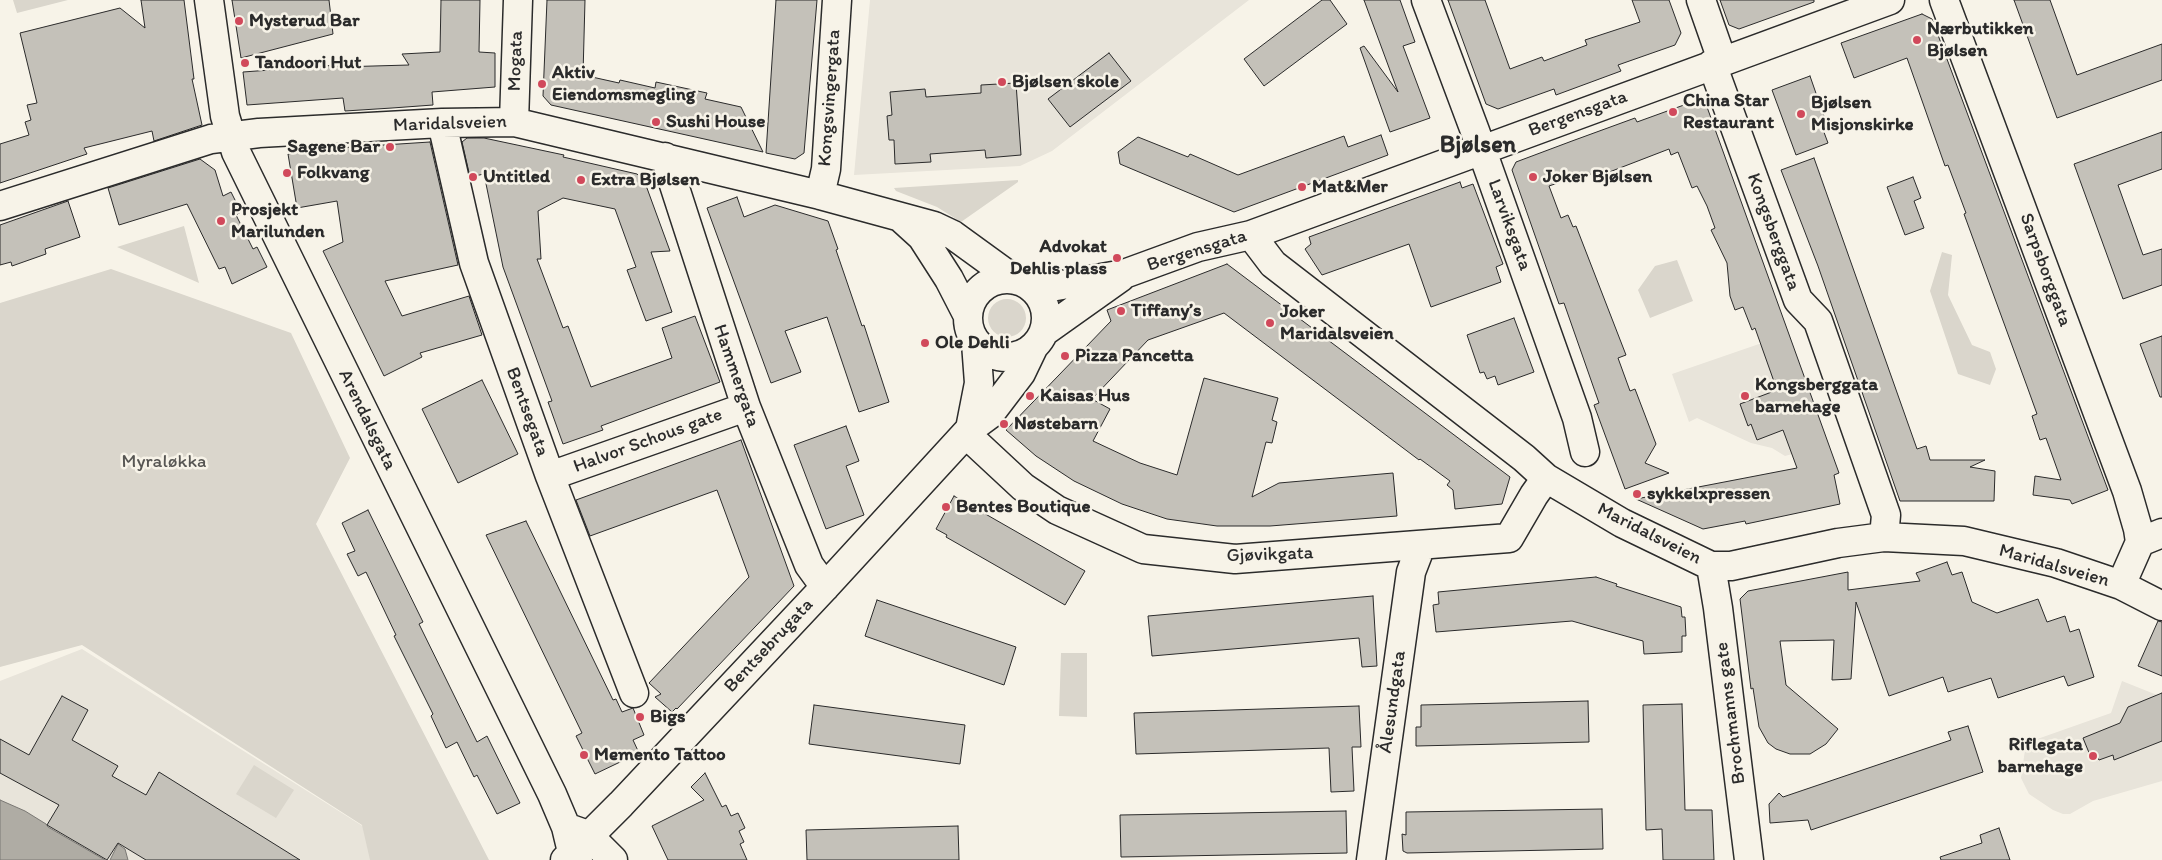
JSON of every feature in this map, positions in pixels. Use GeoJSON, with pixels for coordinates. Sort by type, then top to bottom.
{"type":"FeatureCollection","features":[{"type":"Feature","properties":{"kind":"street","name":"Arendalsgata"},"geometry":{"type":"LineString","coordinates":[[208,0],[225,116],[230,136],[243,167],[498,684],[574,847],[613,860]]}},
{"type":"Feature","properties":{"kind":"street","name":"Mogata"},"geometry":{"type":"LineString","coordinates":[[514,122],[518,0]]}},
{"type":"Feature","properties":{"kind":"street","name":"Kongsvingergata"},"geometry":{"type":"LineString","coordinates":[[820,194],[826,169],[837,0]]}},
{"type":"Feature","properties":{"kind":"street","name":"Larviksgata"},"geometry":{"type":"LineString","coordinates":[[1426,0],[1578,418],[1585,452]]}},
{"type":"Feature","properties":{"kind":"street","name":"Kongsberggata"},"geometry":{"type":"LineString","coordinates":[[1701,0],[1717,62],[1798,300],[1818,321],[1886,515],[1884,537]]}},
{"type":"Feature","properties":{"kind":"street","name":"Bergensgata"},"geometry":{"type":"LineString","coordinates":[[1025,285],[1124,274],[1198,247],[1251,235],[1717,62],[1890,0]]}},
{"type":"Feature","properties":{"kind":"street","name":"Sarpsborggata"},"geometry":{"type":"LineString","coordinates":[[1944,0],[2135,514],[2151,538]]}},
{"type":"Feature","properties":{"kind":"street","name":"Maridalsveien"},"geometry":{"type":"LineString","coordinates":[[0,206],[211,139],[230,136],[442,123],[514,122],[820,194],[934,226],[954,235],[1025,285]]}},
{"type":"Feature","properties":{"kind":"street","name":"Bentsegata"},"geometry":{"type":"LineString","coordinates":[[442,123],[474,263],[550,476],[634,693]]}},
{"type":"Feature","properties":{"kind":"street","name":"Hammergata"},"geometry":{"type":"LineString","coordinates":[[664,157],[746,407],[809,565],[825,587]]}},
{"type":"Feature","properties":{"kind":"street","name":"Maridalsveien"},"geometry":{"type":"LineString","coordinates":[[899,216],[922,237],[949,279],[967,314]]}},
{"type":"Feature","properties":{"kind":"street","name":"Maridalsveien"},"geometry":{"type":"LineString","coordinates":[[1251,235],[1262,252],[1273,264],[1524,458],[1546,478],[1622,523],[1711,566],[1731,566],[1838,543],[1884,537],[1964,541],[2056,562],[2121,585],[2151,538]]}},
{"type":"Feature","properties":{"kind":"street","name":"Bergensgata"},"geometry":{"type":"LineString","coordinates":[[1039,339],[1124,274]]}},
{"type":"Feature","properties":{"kind":"street"},"geometry":{"type":"LineString","coordinates":[[968,432],[979,383],[976,343],[968,324],[967,314],[973,299],[984,286],[999,280],[1025,285],[1045,309],[1046,320],[1039,339],[1017,357],[998,357],[990,354],[976,343]]}},
{"type":"Feature","properties":{"kind":"street","name":"Bentsebrugata"},"geometry":{"type":"LineString","coordinates":[[574,847],[627,797],[968,432],[989,415],[1021,373],[1039,339]]}},
{"type":"Feature","properties":{"kind":"street","name":"Halvor Schous gate"},"geometry":{"type":"LineString","coordinates":[[550,476],[746,407]]}},
{"type":"Feature","properties":{"kind":"street","name":"Gjøvikgata"},"geometry":{"type":"LineString","coordinates":[[968,432],[1023,487],[1057,510],[1143,549],[1235,560],[1509,538],[1546,478]]}},
{"type":"Feature","properties":{"kind":"street","name":"Ålesundgata"},"geometry":{"type":"LineString","coordinates":[[1371,860],[1411,572],[1421,546]]}},
{"type":"Feature","properties":{"kind":"street","name":"Brochmanns gate"},"geometry":{"type":"LineString","coordinates":[[1711,566],[1718,608],[1749,860]]}},
{"type":"Feature","properties":{"kind":"street"},"geometry":{"type":"LineString","coordinates":[[2121,585],[2162,606]]}},
{"type":"Feature","properties":{"kind":"shaded area","name":"Bjølsen skole"},"geometry":{"type":"Polygon","coordinates":[[[870,0],[1249,0],[1052,151],[1020,166],[854,175],[870,0]]]}},
{"type":"Feature","properties":{"kind":"shaded area","name":"Kongsberggata barnehage"},"geometry":{"type":"Polygon","coordinates":[[[1788,334],[1792,454],[1785,456],[1772,448],[1751,443],[1697,418],[1689,422],[1672,374],[1788,334]]]}},
{"type":"Feature","properties":{"kind":"shaded area"},"geometry":{"type":"Polygon","coordinates":[[[82,649],[372,832],[384,860],[0,860],[0,681],[82,649]]]}},
{"type":"Feature","properties":{"kind":"shaded area","name":"Riflegata barnehage"},"geometry":{"type":"Polygon","coordinates":[[[2122,681],[2162,697],[2162,781],[2093,801],[2070,814],[2063,814],[2053,810],[2029,794],[2021,778],[2026,743],[2111,713],[2122,681]]]}},
{"type":"Feature","properties":{"kind":"shaded area"},"geometry":{"type":"Polygon","coordinates":[[[0,800],[25,811],[48,827],[105,860],[0,860],[0,800]]]}},
{"type":"Feature","properties":{"kind":"shaded area"},"geometry":{"type":"Polygon","coordinates":[[[118,844],[125,849],[128,860],[110,860],[118,844]]]}},
{"type":"Feature","properties":{"kind":"green space"},"geometry":{"type":"Polygon","coordinates":[[[13,0],[68,0],[17,13],[13,0]]]}},
{"type":"Feature","properties":{"kind":"green space"},"geometry":{"type":"Polygon","coordinates":[[[1018,180],[1018,182],[961,222],[937,207],[896,191],[894,188],[1018,180]]]}},
{"type":"Feature","properties":{"kind":"green space"},"geometry":{"type":"Polygon","coordinates":[[[184,226],[199,283],[117,247],[184,226]]]}},
{"type":"Feature","properties":{"kind":"green space"},"geometry":{"type":"Polygon","coordinates":[[[1942,252],[1952,255],[1948,295],[1972,345],[1990,352],[1996,369],[1990,385],[1958,374],[1930,291],[1942,252]]]}},
{"type":"Feature","properties":{"kind":"green space"},"geometry":{"type":"Polygon","coordinates":[[[1677,260],[1693,301],[1650,318],[1638,290],[1655,266],[1677,260]]]}},
{"type":"Feature","properties":{"kind":"green space","name":"Myraløkka"},"geometry":{"type":"Polygon","coordinates":[[[111,269],[291,333],[350,458],[316,524],[489,860],[370,860],[362,825],[82,645],[0,667],[0,303],[111,269]]]}},
{"type":"Feature","properties":{"kind":"green space","name":"Advokat Dehlis plass"},"geometry":{"type":"Polygon","coordinates":[[[1007,299],[1021,304],[1026,318],[1021,332],[1007,337],[993,332],[988,318],[993,304],[1007,299]]]}},
{"type":"Feature","properties":{"kind":"green space"},"geometry":{"type":"Polygon","coordinates":[[[1061,653],[1087,653],[1087,717],[1059,716],[1061,653]]]}},
{"type":"Feature","properties":{"kind":"green space"},"geometry":{"type":"Polygon","coordinates":[[[254,765],[294,790],[276,818],[236,794],[254,765]]]}},
{"type":"Feature","properties":{"kind":"building"},"geometry":{"type":"Polygon","coordinates":[[[141,0],[184,0],[194,79],[192,79],[202,125],[154,141],[152,131],[84,148],[87,154],[0,183],[0,144],[29,135],[25,122],[31,120],[27,105],[37,103],[20,33],[120,8],[145,28],[141,0]]]}},
{"type":"Feature","properties":{"kind":"building"},"geometry":{"type":"Polygon","coordinates":[[[232,0],[329,0],[333,34],[241,58],[232,0]]]}},
{"type":"Feature","properties":{"kind":"building"},"geometry":{"type":"Polygon","coordinates":[[[441,0],[480,0],[479,52],[495,53],[495,87],[432,92],[433,105],[392,108],[345,111],[343,98],[247,105],[243,72],[338,65],[338,67],[409,65],[402,54],[440,52],[441,0]]]}},
{"type":"Feature","properties":{"kind":"building"},"geometry":{"type":"Polygon","coordinates":[[[547,0],[585,0],[583,75],[619,83],[620,80],[655,88],[656,82],[707,93],[705,99],[741,107],[763,152],[551,105],[543,96],[547,0]]]}},
{"type":"Feature","properties":{"kind":"building"},"geometry":{"type":"Polygon","coordinates":[[[776,0],[817,0],[804,153],[795,159],[766,153],[776,0]]]}},
{"type":"Feature","properties":{"kind":"building"},"geometry":{"type":"Polygon","coordinates":[[[1322,0],[1330,0],[1347,24],[1264,86],[1244,59],[1322,0]]]}},
{"type":"Feature","properties":{"kind":"building"},"geometry":{"type":"Polygon","coordinates":[[[1364,0],[1400,0],[1415,42],[1403,46],[1430,118],[1390,132],[1360,48],[1364,46],[1398,92],[1364,0]]]}},
{"type":"Feature","properties":{"kind":"building"},"geometry":{"type":"Polygon","coordinates":[[[1448,0],[1485,0],[1510,69],[1542,57],[1544,61],[1587,45],[1585,40],[1640,22],[1632,0],[1669,0],[1681,33],[1675,45],[1618,65],[1621,71],[1556,95],[1554,89],[1498,109],[1486,104],[1448,0]]]}},
{"type":"Feature","properties":{"kind":"building"},"geometry":{"type":"Polygon","coordinates":[[[1720,0],[1814,0],[1814,2],[1739,29],[1729,25],[1720,0]]]}},
{"type":"Feature","properties":{"kind":"building"},"geometry":{"type":"Polygon","coordinates":[[[2014,0],[2050,0],[2077,75],[2162,44],[2162,80],[2057,118],[2014,0]]]}},
{"type":"Feature","properties":{"kind":"building"},"geometry":{"type":"Polygon","coordinates":[[[1922,14],[1932,19],[2108,490],[2072,504],[2070,500],[2033,495],[2035,476],[2061,480],[2046,438],[2040,440],[2032,416],[2037,414],[1964,214],[1966,213],[1948,165],[1945,166],[1907,58],[1854,78],[1841,43],[1922,14]]]}},
{"type":"Feature","properties":{"kind":"building"},"geometry":{"type":"Polygon","coordinates":[[[1109,53],[1131,81],[1070,127],[1048,99],[1109,53]]]}},
{"type":"Feature","properties":{"kind":"building","name":"Bjølsen Misjonskirke"},"geometry":{"type":"Polygon","coordinates":[[[1810,76],[1827,125],[1822,127],[1828,143],[1796,155],[1772,90],[1810,76]]]}},
{"type":"Feature","properties":{"kind":"building"},"geometry":{"type":"Polygon","coordinates":[[[1016,83],[1021,155],[986,158],[985,150],[930,154],[931,162],[895,164],[894,140],[889,140],[887,116],[892,115],[890,92],[925,89],[926,97],[981,93],[981,85],[1016,83]]]}},
{"type":"Feature","properties":{"kind":"building"},"geometry":{"type":"Polygon","coordinates":[[[1695,101],[1707,107],[1839,473],[1834,475],[1840,504],[1746,524],[1745,521],[1703,529],[1636,499],[1797,468],[1783,430],[1757,440],[1751,424],[1748,426],[1740,404],[1777,390],[1755,328],[1752,330],[1743,307],[1735,310],[1730,296],[1727,263],[1711,230],[1715,228],[1707,206],[1697,186],[1692,188],[1678,152],[1671,155],[1669,149],[1599,176],[1597,172],[1585,176],[1584,174],[1549,186],[1561,218],[1568,215],[1573,227],[1576,226],[1626,355],[1618,358],[1630,391],[1635,389],[1656,444],[1645,463],[1669,473],[1625,489],[1594,405],[1599,403],[1564,303],[1559,304],[1512,170],[1516,162],[1635,118],[1637,122],[1695,101]]]}},
{"type":"Feature","properties":{"kind":"building"},"geometry":{"type":"Polygon","coordinates":[[[2162,132],[2162,169],[2118,185],[2143,255],[2162,249],[2162,285],[2123,299],[2074,164],[2162,132]]]}},
{"type":"Feature","properties":{"kind":"building"},"geometry":{"type":"Polygon","coordinates":[[[1381,135],[1388,155],[1234,212],[1120,164],[1118,152],[1138,137],[1188,157],[1190,154],[1238,175],[1344,136],[1348,147],[1381,135]]]}},
{"type":"Feature","properties":{"kind":"building"},"geometry":{"type":"Polygon","coordinates":[[[467,138],[484,138],[564,155],[563,157],[637,174],[644,180],[670,251],[651,252],[672,312],[646,321],[627,270],[636,267],[615,209],[563,198],[538,211],[541,259],[537,259],[563,328],[568,326],[591,387],[672,358],[662,328],[695,316],[720,382],[601,426],[603,430],[563,444],[548,402],[552,401],[503,267],[484,174],[470,177],[462,142],[467,138]]]}},
{"type":"Feature","properties":{"kind":"building"},"geometry":{"type":"Polygon","coordinates":[[[430,142],[458,265],[385,281],[402,316],[469,296],[482,335],[420,353],[422,357],[384,376],[323,251],[343,242],[337,201],[297,208],[288,154],[322,149],[430,142]]]}},
{"type":"Feature","properties":{"kind":"building"},"geometry":{"type":"Polygon","coordinates":[[[1814,158],[1917,449],[1926,446],[1930,460],[1985,460],[1970,467],[1995,471],[1994,501],[1900,501],[1818,266],[1781,170],[1814,158]]]}},
{"type":"Feature","properties":{"kind":"building","name":"Prosjekt Marilunden"},"geometry":{"type":"Polygon","coordinates":[[[200,159],[215,170],[223,196],[231,192],[241,212],[236,215],[253,249],[257,247],[267,267],[232,284],[225,267],[219,269],[187,204],[119,225],[108,188],[200,159]]]}},
{"type":"Feature","properties":{"kind":"building"},"geometry":{"type":"Polygon","coordinates":[[[1913,177],[1921,198],[1914,201],[1924,228],[1905,235],[1887,187],[1913,177]]]}},
{"type":"Feature","properties":{"kind":"building"},"geometry":{"type":"Polygon","coordinates":[[[1460,182],[1462,188],[1473,184],[1503,264],[1496,267],[1501,282],[1431,307],[1409,244],[1322,275],[1305,249],[1311,244],[1309,237],[1460,182]]]}},
{"type":"Feature","properties":{"kind":"building"},"geometry":{"type":"Polygon","coordinates":[[[737,197],[744,217],[775,205],[828,221],[838,249],[836,250],[862,326],[864,325],[889,402],[859,412],[827,317],[785,331],[801,372],[771,383],[707,208],[737,197]]]}},
{"type":"Feature","properties":{"kind":"building"},"geometry":{"type":"Polygon","coordinates":[[[68,201],[80,237],[45,249],[46,254],[12,266],[11,262],[0,265],[0,225],[68,201]]]}},
{"type":"Feature","properties":{"kind":"building"},"geometry":{"type":"Polygon","coordinates":[[[1227,264],[1510,477],[1502,504],[1455,509],[1453,490],[1447,485],[1450,481],[1419,460],[1224,313],[1148,340],[1092,399],[1110,409],[1093,441],[1140,463],[1177,475],[1204,378],[1278,398],[1272,420],[1277,422],[1272,443],[1266,442],[1252,497],[1279,483],[1393,473],[1397,516],[1270,526],[1217,526],[1167,519],[1122,504],[1074,481],[1036,456],[1006,430],[1111,321],[1107,310],[1227,264]]]}},
{"type":"Feature","properties":{"kind":"building"},"geometry":{"type":"Polygon","coordinates":[[[1514,318],[1534,372],[1498,385],[1495,376],[1487,379],[1484,372],[1480,373],[1467,335],[1514,318]]]}},
{"type":"Feature","properties":{"kind":"building"},"geometry":{"type":"Polygon","coordinates":[[[2162,336],[2162,397],[2160,397],[2140,344],[2162,336]]]}},
{"type":"Feature","properties":{"kind":"building"},"geometry":{"type":"Polygon","coordinates":[[[482,380],[518,454],[458,483],[422,409],[482,380]]]}},
{"type":"Feature","properties":{"kind":"building"},"geometry":{"type":"Polygon","coordinates":[[[846,426],[859,461],[846,466],[864,515],[826,529],[794,445],[846,426]]]}},
{"type":"Feature","properties":{"kind":"building"},"geometry":{"type":"Polygon","coordinates":[[[741,440],[794,586],[677,709],[672,712],[655,697],[661,694],[649,683],[749,577],[717,490],[590,536],[576,500],[741,440]]]}},
{"type":"Feature","properties":{"kind":"building"},"geometry":{"type":"Polygon","coordinates":[[[954,496],[1085,571],[1065,605],[946,537],[947,535],[936,529],[954,496]]]}},
{"type":"Feature","properties":{"kind":"building"},"geometry":{"type":"Polygon","coordinates":[[[368,510],[423,622],[419,624],[477,742],[487,736],[520,803],[497,814],[477,775],[474,777],[457,742],[446,748],[431,716],[433,714],[394,636],[396,635],[366,572],[358,576],[347,554],[355,551],[342,523],[368,510]]]}},
{"type":"Feature","properties":{"kind":"building"},"geometry":{"type":"Polygon","coordinates":[[[526,521],[613,700],[616,699],[622,712],[633,708],[644,735],[633,740],[639,753],[595,774],[576,736],[582,733],[486,535],[526,521]]]}},
{"type":"Feature","properties":{"kind":"building"},"geometry":{"type":"Polygon","coordinates":[[[1947,562],[1952,575],[1962,572],[1972,602],[1997,613],[2038,599],[2047,622],[2065,616],[2070,632],[2079,629],[2094,677],[2068,686],[2064,676],[1998,698],[1991,678],[1948,692],[1943,677],[1889,696],[1856,602],[1851,679],[1832,680],[1834,640],[1780,641],[1786,685],[1838,729],[1826,744],[1810,754],[1790,754],[1776,749],[1768,743],[1759,727],[1753,688],[1751,689],[1740,599],[1748,591],[1848,572],[1848,590],[1920,581],[1916,573],[1947,562]]]}},
{"type":"Feature","properties":{"kind":"building"},"geometry":{"type":"Polygon","coordinates":[[[1596,577],[1617,584],[1616,586],[1681,607],[1682,617],[1685,617],[1686,636],[1682,636],[1682,652],[1644,654],[1643,641],[1572,621],[1436,632],[1433,605],[1439,604],[1438,592],[1596,577]]]}},
{"type":"Feature","properties":{"kind":"building"},"geometry":{"type":"Polygon","coordinates":[[[1373,596],[1377,666],[1362,667],[1359,638],[1152,656],[1148,616],[1373,596]]]}},
{"type":"Feature","properties":{"kind":"building"},"geometry":{"type":"Polygon","coordinates":[[[877,600],[1016,647],[1004,685],[865,636],[877,600]]]}},
{"type":"Feature","properties":{"kind":"building"},"geometry":{"type":"Polygon","coordinates":[[[2158,621],[2162,622],[2162,676],[2138,666],[2158,621]]]}},
{"type":"Feature","properties":{"kind":"building"},"geometry":{"type":"Polygon","coordinates":[[[2162,693],[2162,741],[2114,760],[2113,755],[2099,760],[2097,757],[2092,760],[2083,738],[2120,723],[2128,707],[2162,693]]]}},
{"type":"Feature","properties":{"kind":"building"},"geometry":{"type":"Polygon","coordinates":[[[62,696],[88,710],[72,740],[118,766],[112,776],[146,795],[159,772],[300,860],[146,860],[118,843],[107,860],[47,825],[59,805],[0,773],[0,739],[29,755],[62,696]]]}},
{"type":"Feature","properties":{"kind":"building"},"geometry":{"type":"Polygon","coordinates":[[[1588,701],[1589,742],[1416,746],[1416,727],[1421,727],[1421,705],[1588,701]]]}},
{"type":"Feature","properties":{"kind":"building"},"geometry":{"type":"Polygon","coordinates":[[[1682,704],[1685,810],[1712,810],[1714,860],[1663,860],[1662,829],[1646,830],[1643,705],[1682,704]]]}},
{"type":"Feature","properties":{"kind":"building"},"geometry":{"type":"Polygon","coordinates":[[[814,705],[965,725],[960,764],[809,744],[814,705]]]}},
{"type":"Feature","properties":{"kind":"building"},"geometry":{"type":"Polygon","coordinates":[[[1359,706],[1361,747],[1352,747],[1354,791],[1331,792],[1329,748],[1136,754],[1134,713],[1359,706]]]}},
{"type":"Feature","properties":{"kind":"building"},"geometry":{"type":"Polygon","coordinates":[[[1968,726],[1983,772],[1811,830],[1808,820],[1770,823],[1769,804],[1779,793],[1783,797],[1951,740],[1948,732],[1968,726]]]}},
{"type":"Feature","properties":{"kind":"building"},"geometry":{"type":"Polygon","coordinates":[[[705,773],[722,807],[726,805],[731,816],[738,813],[745,828],[739,831],[744,842],[740,844],[747,860],[668,860],[652,826],[704,800],[691,787],[705,773]]]}},
{"type":"Feature","properties":{"kind":"building"},"geometry":{"type":"Polygon","coordinates":[[[1602,809],[1603,849],[1407,853],[1403,851],[1402,834],[1406,835],[1406,812],[1602,809]]]}},
{"type":"Feature","properties":{"kind":"building"},"geometry":{"type":"Polygon","coordinates":[[[1346,811],[1347,853],[1121,857],[1120,815],[1346,811]]]}},
{"type":"Feature","properties":{"kind":"building"},"geometry":{"type":"Polygon","coordinates":[[[958,826],[959,860],[807,860],[806,830],[958,826]]]}},
{"type":"Feature","properties":{"kind":"building"},"geometry":{"type":"Polygon","coordinates":[[[1999,828],[2010,860],[1941,860],[1940,857],[1982,843],[1980,835],[1999,828]]]}},
{"type":"Feature","properties":{"kind":"place","name":"Mysterud Bar"},"geometry":{"type":"Point","coordinates":[239,21]}},
{"type":"Feature","properties":{"kind":"place","name":"Nærbutikken Bjølsen"},"geometry":{"type":"Point","coordinates":[1917,40]}},
{"type":"Feature","properties":{"kind":"place","name":"Tandoori Hut"},"geometry":{"type":"Point","coordinates":[245,63]}},
{"type":"Feature","properties":{"kind":"place","name":"Bjølsen skole"},"geometry":{"type":"Point","coordinates":[1002,82]}},
{"type":"Feature","properties":{"kind":"place","name":"Aktiv Eiendomsmegling"},"geometry":{"type":"Point","coordinates":[542,84]}},
{"type":"Feature","properties":{"kind":"place","name":"China Star Restaurant"},"geometry":{"type":"Point","coordinates":[1673,112]}},
{"type":"Feature","properties":{"kind":"place","name":"Bjølsen Misjonskirke"},"geometry":{"type":"Point","coordinates":[1801,114]}},
{"type":"Feature","properties":{"kind":"place","name":"Sushi House"},"geometry":{"type":"Point","coordinates":[656,122]}},
{"type":"Feature","properties":{"kind":"place","name":"Sagene Bar"},"geometry":{"type":"Point","coordinates":[390,147]}},
{"type":"Feature","properties":{"kind":"place","name":"Folkvang"},"geometry":{"type":"Point","coordinates":[287,173]}},
{"type":"Feature","properties":{"kind":"place","name":"Untitled"},"geometry":{"type":"Point","coordinates":[473,177]}},
{"type":"Feature","properties":{"kind":"place","name":"Joker Bjølsen"},"geometry":{"type":"Point","coordinates":[1533,177]}},
{"type":"Feature","properties":{"kind":"place","name":"Extra Bjølsen"},"geometry":{"type":"Point","coordinates":[581,180]}},
{"type":"Feature","properties":{"kind":"place","name":"Mat&Mer"},"geometry":{"type":"Point","coordinates":[1302,187]}},
{"type":"Feature","properties":{"kind":"place","name":"Prosjekt Marilunden"},"geometry":{"type":"Point","coordinates":[221,221]}},
{"type":"Feature","properties":{"kind":"place","name":"Advokat Dehlis plass"},"geometry":{"type":"Point","coordinates":[1117,258]}},
{"type":"Feature","properties":{"kind":"place","name":"Tiffany’s"},"geometry":{"type":"Point","coordinates":[1121,311]}},
{"type":"Feature","properties":{"kind":"place","name":"Joker Maridalsveien"},"geometry":{"type":"Point","coordinates":[1270,323]}},
{"type":"Feature","properties":{"kind":"place","name":"Ole Dehli"},"geometry":{"type":"Point","coordinates":[925,343]}},
{"type":"Feature","properties":{"kind":"place","name":"Pizza Pancetta"},"geometry":{"type":"Point","coordinates":[1065,356]}},
{"type":"Feature","properties":{"kind":"place","name":"Kaisas Hus"},"geometry":{"type":"Point","coordinates":[1030,396]}},
{"type":"Feature","properties":{"kind":"place","name":"Kongsberggata barnehage"},"geometry":{"type":"Point","coordinates":[1745,396]}},
{"type":"Feature","properties":{"kind":"place","name":"Nøstebarn"},"geometry":{"type":"Point","coordinates":[1004,424]}},
{"type":"Feature","properties":{"kind":"place","name":"sykkelxpressen"},"geometry":{"type":"Point","coordinates":[1637,494]}},
{"type":"Feature","properties":{"kind":"place","name":"Bentes Boutique"},"geometry":{"type":"Point","coordinates":[946,507]}},
{"type":"Feature","properties":{"kind":"place","name":"Bigs"},"geometry":{"type":"Point","coordinates":[640,717]}},
{"type":"Feature","properties":{"kind":"place","name":"Memento Tattoo"},"geometry":{"type":"Point","coordinates":[584,755]}},
{"type":"Feature","properties":{"kind":"place","name":"Riflegata barnehage"},"geometry":{"type":"Point","coordinates":[2093,756]}},
{"type":"Feature","properties":{"kind":"district","name":"Bjølsen"},"geometry":{"type":"Point","coordinates":[1478,146]}}]}
